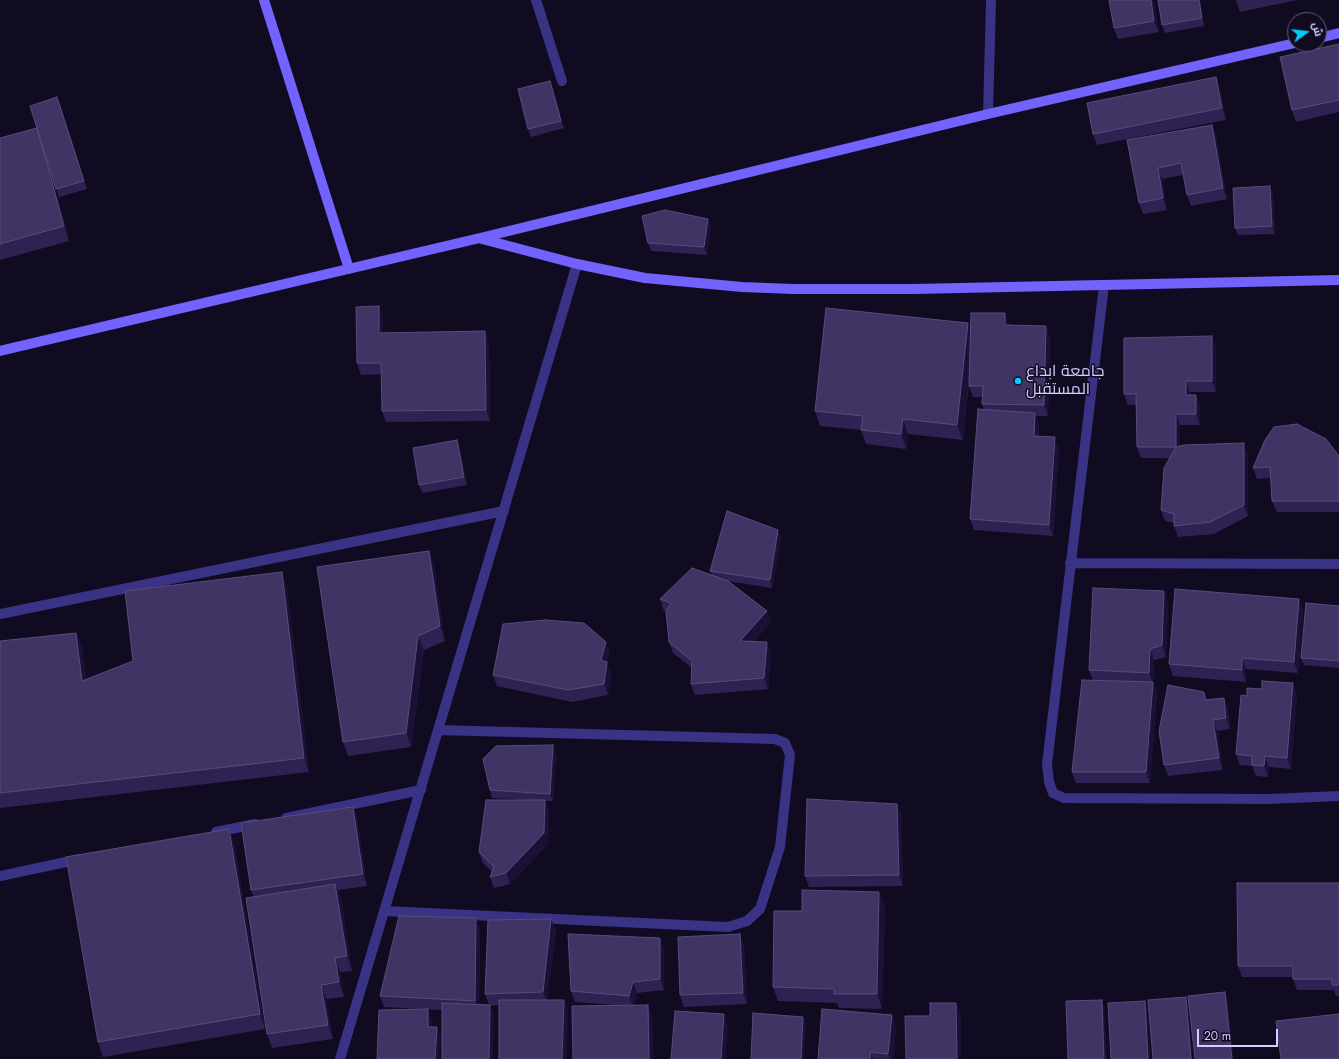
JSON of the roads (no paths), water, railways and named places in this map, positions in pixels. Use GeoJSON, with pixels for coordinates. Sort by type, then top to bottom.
{"type":"FeatureCollection","features":[{"type":"Feature","properties":{"kind":"main road"},"geometry":{"type":"LineString","coordinates":[[264,0],[349,269]]}},
{"type":"Feature","properties":{"kind":"main road"},"geometry":{"type":"LineString","coordinates":[[1327,36],[1339,33]]}},
{"type":"Feature","properties":{"kind":"main road"},"geometry":{"type":"LineString","coordinates":[[0,351],[480,238],[988,114],[1287,45]]}},
{"type":"Feature","properties":{"kind":"main road"},"geometry":{"type":"LineString","coordinates":[[480,238],[578,264],[646,278],[749,288],[913,289],[1339,280]]}},
{"type":"Feature","properties":{"kind":"street"},"geometry":{"type":"LineString","coordinates":[[536,0],[562,81]]}},
{"type":"Feature","properties":{"kind":"street"},"geometry":{"type":"LineString","coordinates":[[988,114],[991,0]]}},
{"type":"Feature","properties":{"kind":"street"},"geometry":{"type":"LineString","coordinates":[[340,1059],[578,264]]}},
{"type":"Feature","properties":{"kind":"street"},"geometry":{"type":"LineString","coordinates":[[1104,285],[1047,764],[1049,782],[1053,793],[1064,798],[1269,800],[1339,796]]}},
{"type":"Feature","properties":{"kind":"street"},"geometry":{"type":"LineString","coordinates":[[0,614],[504,511]]}},
{"type":"Feature","properties":{"kind":"street"},"geometry":{"type":"LineString","coordinates":[[1070,563],[1339,564]]}},
{"type":"Feature","properties":{"kind":"street"},"geometry":{"type":"LineString","coordinates":[[384,911],[728,927],[747,921],[760,909],[780,847],[790,755],[786,743],[775,739],[438,730]]}},
{"type":"Feature","properties":{"kind":"street"},"geometry":{"type":"LineString","coordinates":[[202,834],[421,790]]}},
{"type":"Feature","properties":{"kind":"street"},"geometry":{"type":"LineString","coordinates":[[0,876],[94,857]]}},
{"type":"Feature","properties":{"kind":"place","name":"جامعة ابداع المستقبل"},"geometry":{"type":"Point","coordinates":[1018,381]}}]}
